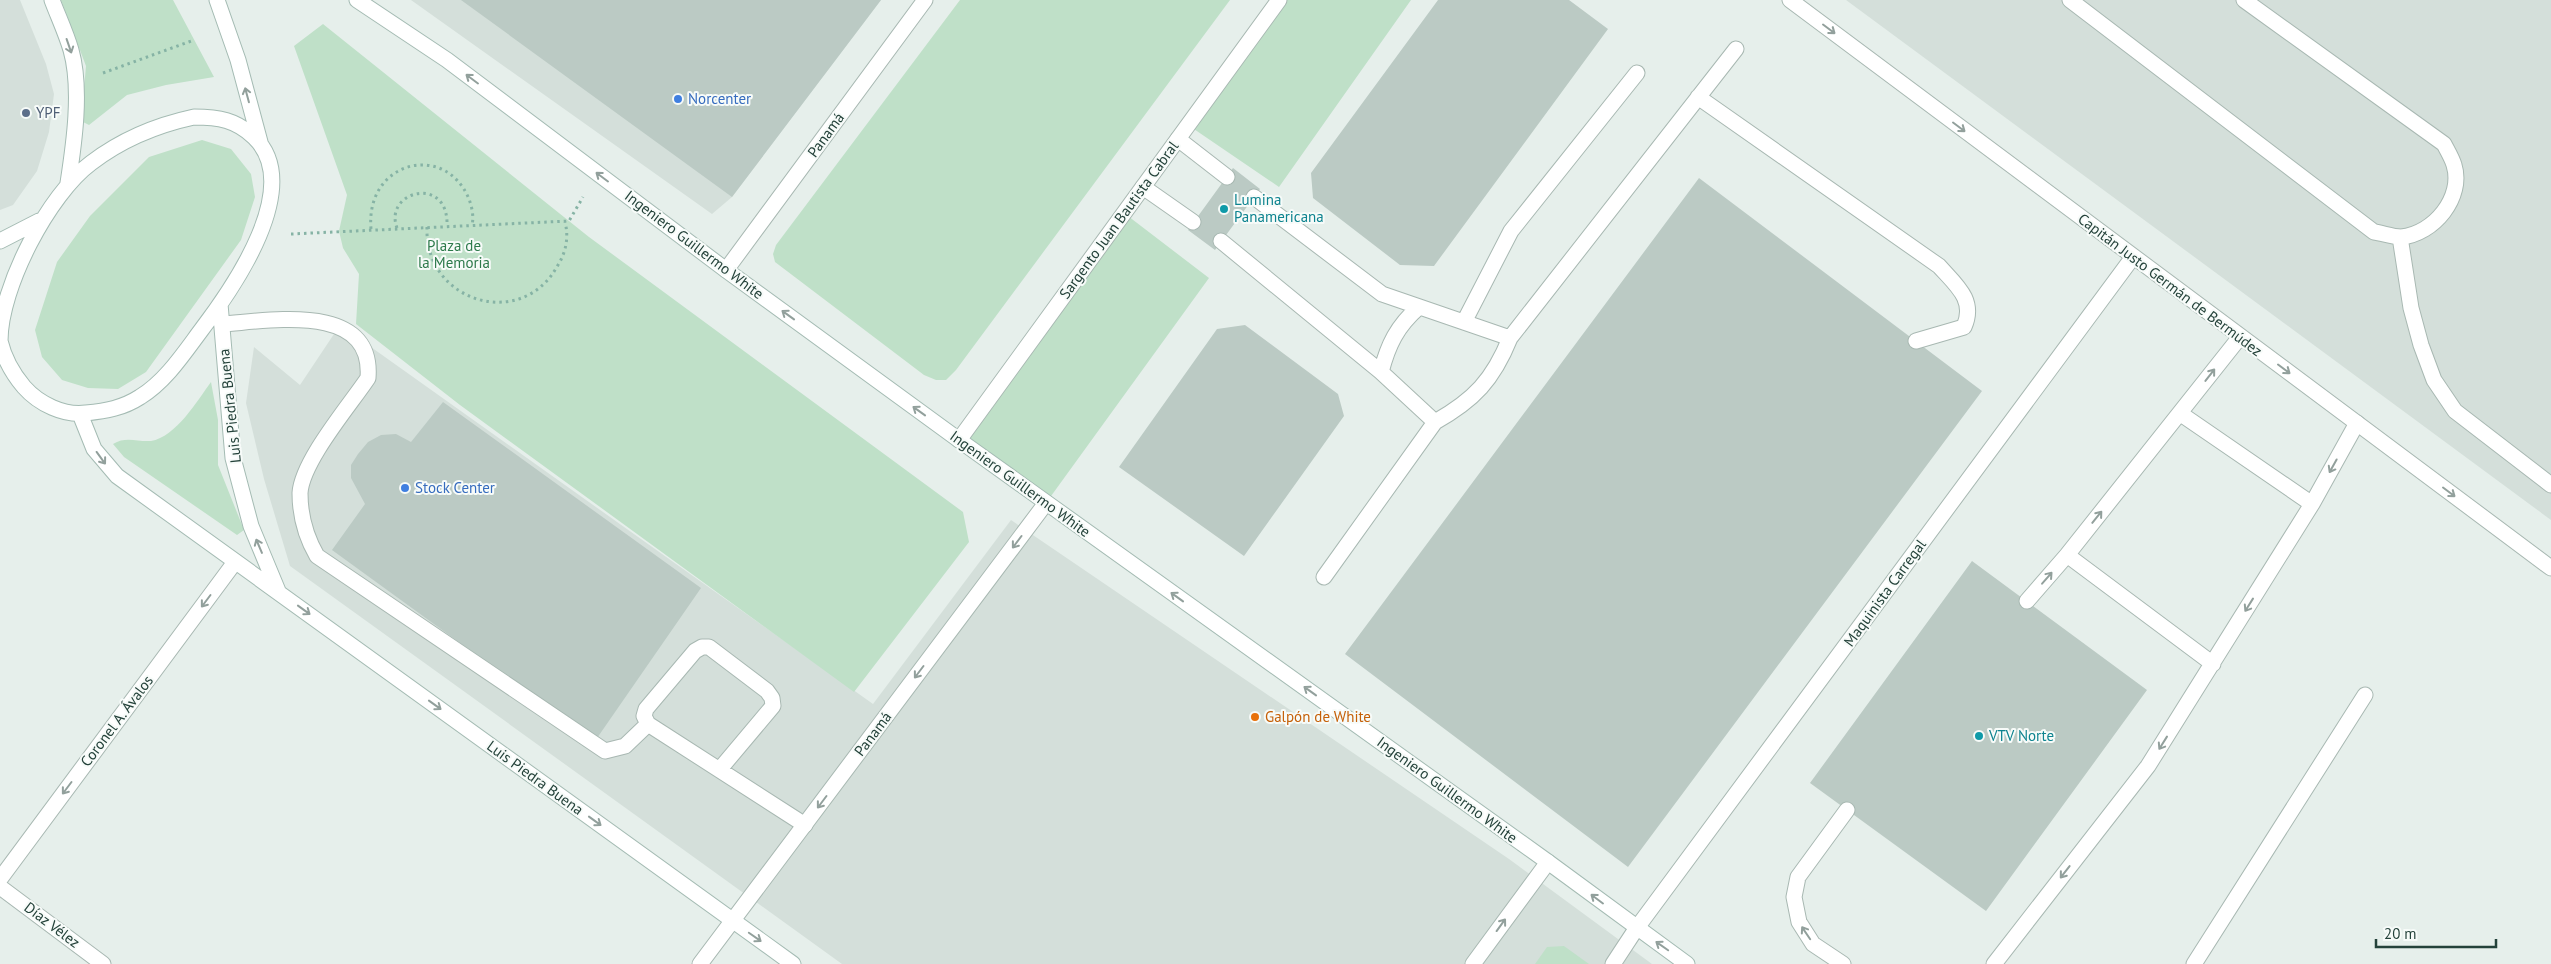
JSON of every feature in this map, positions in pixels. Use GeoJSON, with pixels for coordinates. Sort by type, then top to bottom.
{"type":"FeatureCollection","features":[{"type":"Feature","properties":{"kind":"street"},"geometry":{"type":"LineString","coordinates":[[52,0],[71,51],[75,83],[73,151],[68,184]]}},
{"type":"Feature","properties":{"kind":"street"},"geometry":{"type":"LineString","coordinates":[[217,0],[238,60],[260,142],[268,159],[270,200],[259,236],[234,285],[176,364],[142,396],[117,408],[80,414],[62,411],[37,398],[4,362],[0,340],[0,318],[11,276],[39,222],[68,184],[89,164],[110,149],[152,129],[184,120],[213,117],[230,120],[245,128],[260,142]]}},
{"type":"Feature","properties":{"kind":"street","name":"Ingeniero Guillermo White"},"geometry":{"type":"LineString","coordinates":[[357,0],[447,60],[726,270],[959,440],[1548,862],[1636,929],[1687,964]]}},
{"type":"Feature","properties":{"kind":"street","name":"Panamá"},"geometry":{"type":"LineString","coordinates":[[726,270],[925,0]]}},
{"type":"Feature","properties":{"kind":"street","name":"Sargento Juan Bautista Cabral"},"geometry":{"type":"LineString","coordinates":[[959,440],[1279,0]]}},
{"type":"Feature","properties":{"kind":"street","name":"Capitán Justo Germán de Bermúdez"},"geometry":{"type":"LineString","coordinates":[[1790,0],[2551,568]]}},
{"type":"Feature","properties":{"kind":"street"},"geometry":{"type":"LineString","coordinates":[[2070,0],[2374,232],[2400,237],[2424,230],[2446,210],[2456,185],[2454,165],[2444,144],[2244,0]]}},
{"type":"Feature","properties":{"kind":"street"},"geometry":{"type":"LineString","coordinates":[[1324,577],[1436,422],[1461,407],[1484,386],[1502,358],[1510,338],[1736,49]]}},
{"type":"Feature","properties":{"kind":"street"},"geometry":{"type":"LineString","coordinates":[[1464,322],[1511,231],[1637,73]]}},
{"type":"Feature","properties":{"kind":"street"},"geometry":{"type":"LineString","coordinates":[[1698,96],[1939,266],[1964,294],[1969,316],[1964,327],[1916,341]]}},
{"type":"Feature","properties":{"kind":"street"},"geometry":{"type":"LineString","coordinates":[[1178,139],[1227,177]]}},
{"type":"Feature","properties":{"kind":"street"},"geometry":{"type":"LineString","coordinates":[[1143,188],[1194,222]]}},
{"type":"Feature","properties":{"kind":"street"},"geometry":{"type":"LineString","coordinates":[[1254,197],[1382,294],[1510,338]]}},
{"type":"Feature","properties":{"kind":"street"},"geometry":{"type":"LineString","coordinates":[[0,241],[39,222]]}},
{"type":"Feature","properties":{"kind":"street"},"geometry":{"type":"LineString","coordinates":[[2400,237],[2411,308],[2421,345],[2434,380],[2454,411],[2551,485]]}},
{"type":"Feature","properties":{"kind":"street"},"geometry":{"type":"LineString","coordinates":[[1221,241],[1381,372],[1436,422]]}},
{"type":"Feature","properties":{"kind":"street","name":"Maquinista Carregal"},"geometry":{"type":"LineString","coordinates":[[1614,964],[1636,929],[2133,257]]}},
{"type":"Feature","properties":{"kind":"street","name":"Luis Piedra Buena"},"geometry":{"type":"LineString","coordinates":[[220,304],[233,458],[251,526],[278,591]]}},
{"type":"Feature","properties":{"kind":"street"},"geometry":{"type":"LineString","coordinates":[[1381,372],[1394,334],[1405,319],[1419,308]]}},
{"type":"Feature","properties":{"kind":"street"},"geometry":{"type":"LineString","coordinates":[[222,324],[308,318],[329,323],[349,333],[363,346],[370,362],[368,378],[311,460],[300,492],[308,540],[317,556],[605,751],[625,746],[648,724]]}},
{"type":"Feature","properties":{"kind":"street"},"geometry":{"type":"LineString","coordinates":[[2027,601],[2181,414],[2240,337]]}},
{"type":"Feature","properties":{"kind":"street","name":"Luis Piedra Buena"},"geometry":{"type":"LineString","coordinates":[[80,414],[94,449],[118,476],[793,964]]}},
{"type":"Feature","properties":{"kind":"street"},"geometry":{"type":"LineString","coordinates":[[2181,414],[2312,504]]}},
{"type":"Feature","properties":{"kind":"street"},"geometry":{"type":"LineString","coordinates":[[1994,964],[2148,766],[2312,504],[2357,423]]}},
{"type":"Feature","properties":{"kind":"street","name":"Panamá"},"geometry":{"type":"LineString","coordinates":[[700,964],[1046,503]]}},
{"type":"Feature","properties":{"kind":"street"},"geometry":{"type":"LineString","coordinates":[[2066,555],[2213,664]]}},
{"type":"Feature","properties":{"kind":"street","name":"Coronel A. Ávalos"},"geometry":{"type":"LineString","coordinates":[[0,879],[235,562]]}},
{"type":"Feature","properties":{"kind":"street"},"geometry":{"type":"LineString","coordinates":[[720,769],[773,706],[772,698],[767,691],[709,647],[702,647],[695,652],[646,710],[644,716],[648,724],[805,825]]}},
{"type":"Feature","properties":{"kind":"street"},"geometry":{"type":"LineString","coordinates":[[2194,964],[2365,695]]}},
{"type":"Feature","properties":{"kind":"street"},"geometry":{"type":"LineString","coordinates":[[1843,964],[1813,944],[1798,922],[1794,897],[1798,877],[1847,810]]}},
{"type":"Feature","properties":{"kind":"street"},"geometry":{"type":"LineString","coordinates":[[1473,964],[1548,862]]}},
{"type":"Feature","properties":{"kind":"street","name":"Díaz Vélez"},"geometry":{"type":"LineString","coordinates":[[0,886],[104,964]]}},
{"type":"Feature","properties":{"kind":"path"},"geometry":{"type":"LineString","coordinates":[[94,76],[194,40]]}},
{"type":"Feature","properties":{"kind":"path"},"geometry":{"type":"LineString","coordinates":[[371,229],[369,214],[373,198],[381,184],[393,173],[408,167],[424,165],[440,169],[454,177],[465,190],[471,204],[472,225]]}},
{"type":"Feature","properties":{"kind":"path"},"geometry":{"type":"LineString","coordinates":[[259,236],[371,229],[565,222],[569,221],[596,173]]}},
{"type":"Feature","properties":{"kind":"path"},"geometry":{"type":"LineString","coordinates":[[397,228],[395,217],[402,202],[409,196],[426,193],[440,200],[445,208],[447,226]]}},
{"type":"Feature","properties":{"kind":"path"},"geometry":{"type":"LineString","coordinates":[[427,227],[426,244],[435,266],[449,284],[468,297],[491,302],[514,301],[536,291],[553,276],[564,256],[568,232],[565,222]]}},
{"type":"Feature","properties":{"kind":"shaded area","name":"YPF"},"geometry":{"type":"Polygon","coordinates":[[[0,0],[20,0],[46,64],[54,94],[49,132],[37,171],[13,205],[0,210],[0,0]]]}},
{"type":"Feature","properties":{"kind":"shaded area","name":"Norcenter"},"geometry":{"type":"Polygon","coordinates":[[[411,0],[881,0],[732,197],[712,214],[411,0]]]}},
{"type":"Feature","properties":{"kind":"shaded area"},"geometry":{"type":"Polygon","coordinates":[[[1846,0],[2551,0],[2551,520],[1846,0]]]}},
{"type":"Feature","properties":{"kind":"shaded area"},"geometry":{"type":"Polygon","coordinates":[[[340,325],[873,704],[1011,520],[1509,859],[1652,964],[842,964],[290,566],[264,479],[246,403],[254,347],[300,385],[340,325]]]}},
{"type":"Feature","properties":{"kind":"green space"},"geometry":{"type":"Polygon","coordinates":[[[61,0],[173,0],[214,77],[166,85],[127,95],[89,125],[81,121],[86,66],[61,0]]]}},
{"type":"Feature","properties":{"kind":"green space"},"geometry":{"type":"Polygon","coordinates":[[[960,0],[1230,0],[956,370],[946,380],[936,380],[924,375],[775,262],[773,254],[776,245],[960,0]]]}},
{"type":"Feature","properties":{"kind":"green space"},"geometry":{"type":"Polygon","coordinates":[[[1279,0],[1411,0],[1279,187],[1188,125],[1279,0]]]}},
{"type":"Feature","properties":{"kind":"green space","name":"Plaza de la Memoria"},"geometry":{"type":"Polygon","coordinates":[[[323,24],[589,237],[963,512],[969,542],[854,692],[460,405],[356,324],[359,274],[343,248],[339,231],[347,195],[294,46],[323,24]]]}},
{"type":"Feature","properties":{"kind":"green space"},"geometry":{"type":"Polygon","coordinates":[[[202,140],[231,149],[251,174],[255,197],[241,240],[146,372],[118,389],[88,388],[62,380],[42,357],[35,330],[57,262],[90,216],[149,157],[202,140]]]}},
{"type":"Feature","properties":{"kind":"green space"},"geometry":{"type":"Polygon","coordinates":[[[1124,213],[1209,278],[1046,503],[959,440],[1124,213]]]}},
{"type":"Feature","properties":{"kind":"green space"},"geometry":{"type":"Polygon","coordinates":[[[211,382],[218,420],[218,465],[244,530],[237,535],[124,457],[113,444],[122,440],[151,441],[169,433],[185,417],[211,382]]]}},
{"type":"Feature","properties":{"kind":"green space"},"geometry":{"type":"Polygon","coordinates":[[[1564,946],[1589,964],[1535,964],[1547,947],[1564,946]]]}},
{"type":"Feature","properties":{"kind":"building","name":"Norcenter"},"geometry":{"type":"Polygon","coordinates":[[[461,0],[881,0],[732,197],[461,0]]]}},
{"type":"Feature","properties":{"kind":"building"},"geometry":{"type":"Polygon","coordinates":[[[1438,0],[1569,0],[1608,29],[1434,266],[1400,265],[1313,198],[1311,173],[1438,0]]]}},
{"type":"Feature","properties":{"kind":"building","name":"Lumina Panamericana"},"geometry":{"type":"Polygon","coordinates":[[[1233,168],[1260,189],[1215,250],[1188,230],[1233,168]]]}},
{"type":"Feature","properties":{"kind":"building"},"geometry":{"type":"Polygon","coordinates":[[[1699,178],[1982,391],[1628,867],[1345,654],[1699,178]]]}},
{"type":"Feature","properties":{"kind":"building"},"geometry":{"type":"Polygon","coordinates":[[[1245,325],[1338,394],[1344,416],[1244,556],[1119,467],[1217,329],[1245,325]]]}},
{"type":"Feature","properties":{"kind":"building"},"geometry":{"type":"Polygon","coordinates":[[[443,402],[701,588],[595,741],[332,550],[365,504],[351,478],[351,465],[358,454],[368,442],[381,435],[396,434],[411,442],[443,402]]]}},
{"type":"Feature","properties":{"kind":"building","name":"VTV Norte"},"geometry":{"type":"Polygon","coordinates":[[[1972,561],[2147,690],[1986,911],[1810,783],[1972,561]]]}},
{"type":"Feature","properties":{"kind":"place","name":"Norcenter"},"geometry":{"type":"Point","coordinates":[678,99]}},
{"type":"Feature","properties":{"kind":"place","name":"YPF"},"geometry":{"type":"Point","coordinates":[26,113]}},
{"type":"Feature","properties":{"kind":"place","name":"Lumina Panamericana"},"geometry":{"type":"Point","coordinates":[1224,209]}},
{"type":"Feature","properties":{"kind":"place","name":"Stock Center"},"geometry":{"type":"Point","coordinates":[405,488]}},
{"type":"Feature","properties":{"kind":"place","name":"Galpón de White"},"geometry":{"type":"Point","coordinates":[1255,717]}},
{"type":"Feature","properties":{"kind":"place","name":"VTV Norte"},"geometry":{"type":"Point","coordinates":[1979,736]}}]}
